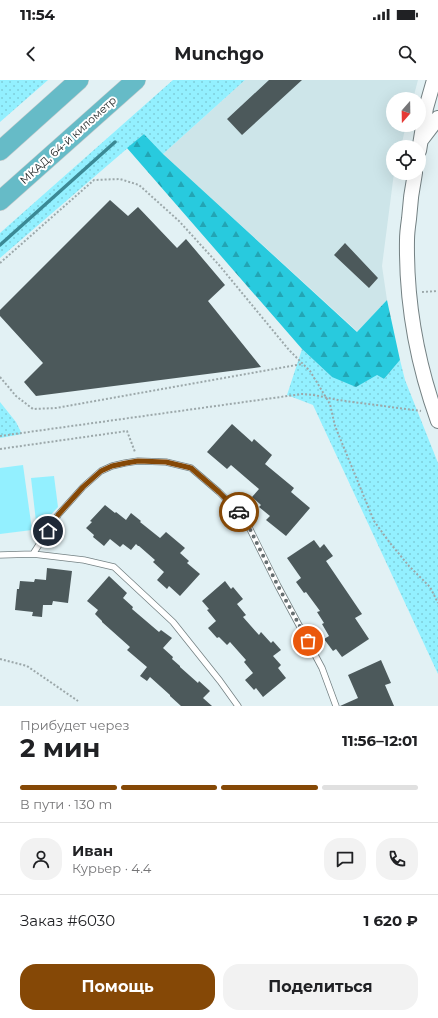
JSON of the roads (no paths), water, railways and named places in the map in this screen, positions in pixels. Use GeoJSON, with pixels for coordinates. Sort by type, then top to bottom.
{"type":"FeatureCollection","features":[{"type":"Feature","properties":{"kind":"highway"},"geometry":{"type":"LineString","coordinates":[[0,151],[79,80]]}},
{"type":"Feature","properties":{"kind":"highway","name":"МКАД, 64-й километр"},"geometry":{"type":"LineString","coordinates":[[0,201],[136,80]]}},
{"type":"Feature","properties":{"kind":"street"},"geometry":{"type":"LineString","coordinates":[[421,140],[426,108],[434,80]]}},
{"type":"Feature","properties":{"kind":"street"},"geometry":{"type":"LineString","coordinates":[[424,140],[438,118]]}},
{"type":"Feature","properties":{"kind":"street"},"geometry":{"type":"LineString","coordinates":[[414,180],[407,238],[408,283],[415,338],[438,421]]}},
{"type":"Feature","properties":{"kind":"lane"},"geometry":{"type":"LineString","coordinates":[[33,554],[58,515],[83,487],[101,471],[112,466],[138,461],[166,462],[191,468],[219,492],[244,517],[278,586],[322,668],[336,706]]}},
{"type":"Feature","properties":{"kind":"lane"},"geometry":{"type":"LineString","coordinates":[[0,555],[33,554],[84,560],[114,567],[173,622],[238,706]]}},
{"type":"Feature","properties":{"kind":"waterway"},"geometry":{"type":"LineString","coordinates":[[0,245],[115,142]]}}]}
